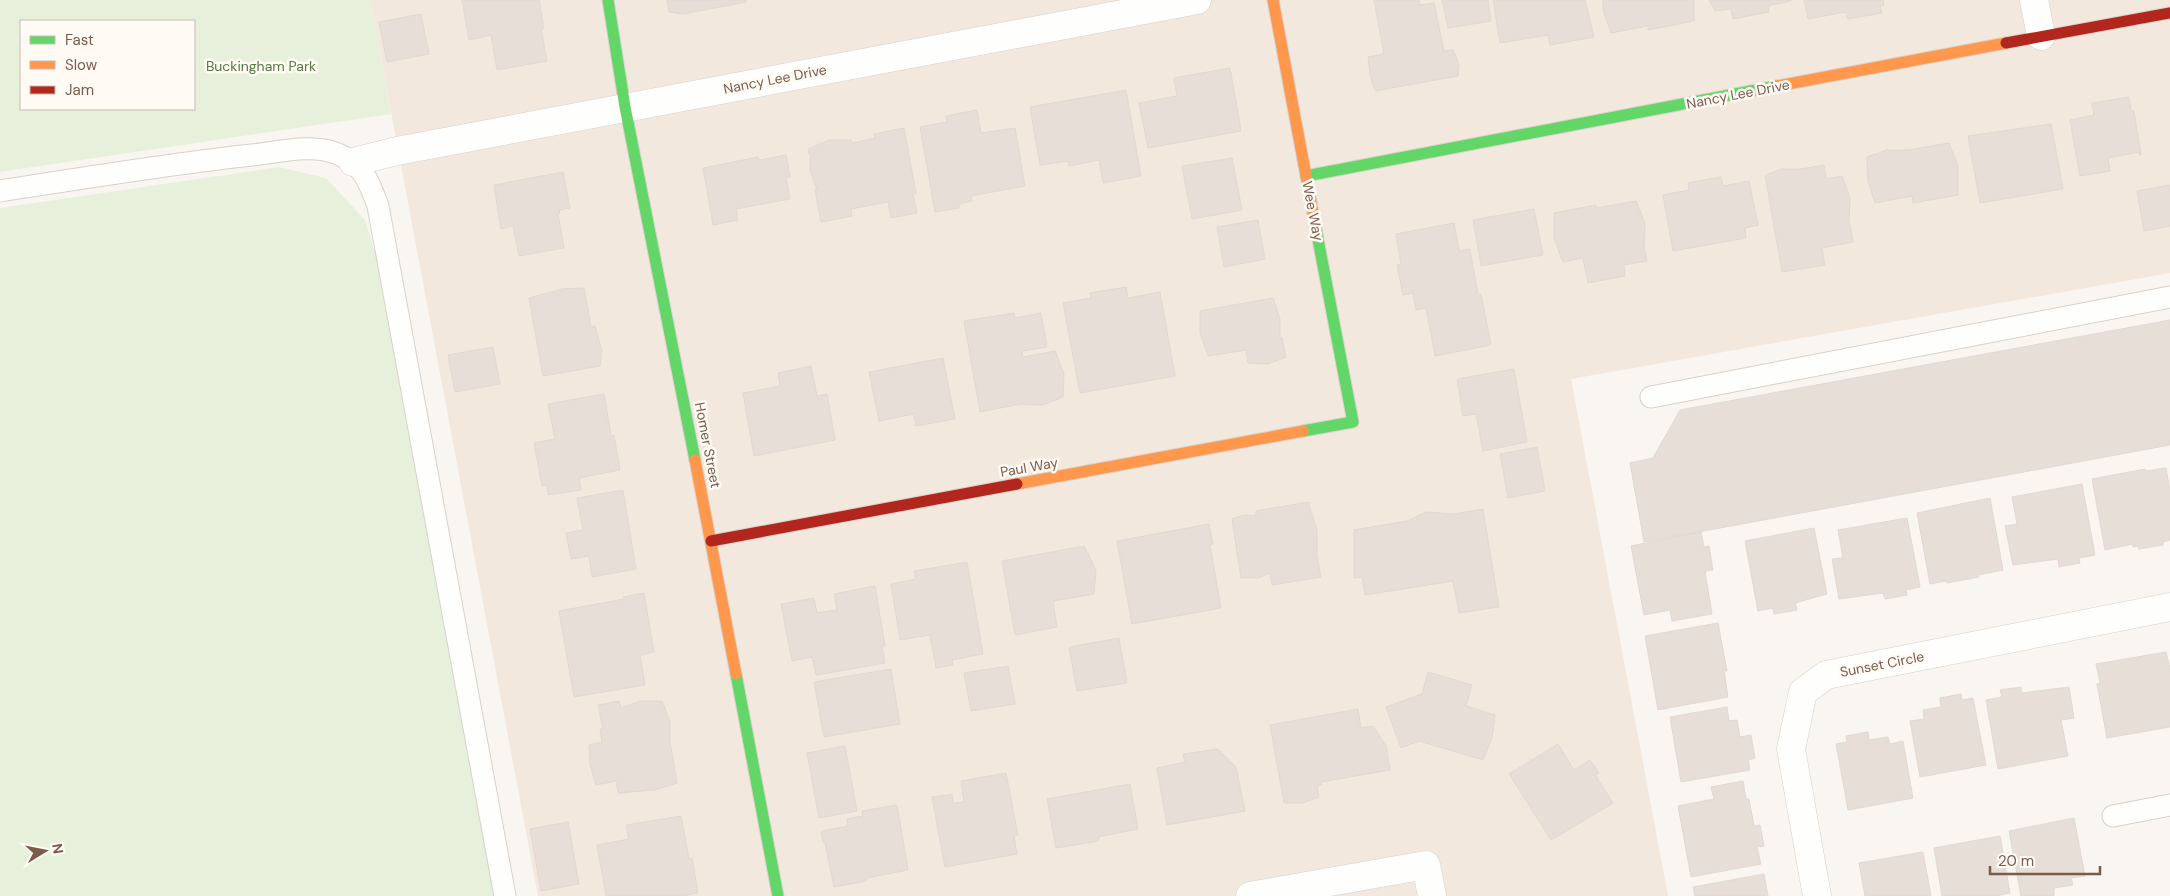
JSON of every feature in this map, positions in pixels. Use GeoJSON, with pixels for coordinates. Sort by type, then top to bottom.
{"type":"FeatureCollection","features":[{"type":"Feature","properties":{"kind":"street","name":"Homer Street"},"geometry":{"type":"LineString","coordinates":[[608,0],[625,107],[711,541],[778,896]]}},
{"type":"Feature","properties":{"kind":"street","name":"Nancy Lee Drive"},"geometry":{"type":"LineString","coordinates":[[353,162],[397,150],[1197,0]]}},
{"type":"Feature","properties":{"kind":"street","name":"Wee Way"},"geometry":{"type":"LineString","coordinates":[[1274,0],[1353,422]]}},
{"type":"Feature","properties":{"kind":"street"},"geometry":{"type":"LineString","coordinates":[[2034,0],[2041,36]]}},
{"type":"Feature","properties":{"kind":"street","name":"Nancy Lee Drive"},"geometry":{"type":"LineString","coordinates":[[1306,176],[2170,13]]}},
{"type":"Feature","properties":{"kind":"street","name":"Paul Way"},"geometry":{"type":"LineString","coordinates":[[711,541],[1353,422]]}},
{"type":"Feature","properties":{"kind":"street","name":"Sunset Circle"},"geometry":{"type":"LineString","coordinates":[[1817,896],[1791,749],[1803,692],[1826,675],[2170,607]]}},
{"type":"Feature","properties":{"kind":"street"},"geometry":{"type":"LineString","coordinates":[[1250,896],[1426,864],[1432,896]]}},
{"type":"Feature","properties":{"kind":"lane"},"geometry":{"type":"LineString","coordinates":[[0,191],[211,160],[308,149],[337,153],[353,162],[367,177],[378,206],[505,896]]}},
{"type":"Feature","properties":{"kind":"lane"},"geometry":{"type":"LineString","coordinates":[[1651,397],[2170,297]]}},
{"type":"Feature","properties":{"kind":"lane"},"geometry":{"type":"LineString","coordinates":[[2113,816],[2170,805]]}},
{"type":"Feature","properties":{"kind":"shaded area"},"geometry":{"type":"Polygon","coordinates":[[[370,0],[2170,0],[2170,273],[1571,379],[1668,896],[538,896],[370,0]]]}},
{"type":"Feature","properties":{"kind":"green space","name":"Buckingham Park"},"geometry":{"type":"Polygon","coordinates":[[[0,0],[370,0],[391,114],[0,172],[0,0]]]}},
{"type":"Feature","properties":{"kind":"green space"},"geometry":{"type":"Polygon","coordinates":[[[279,167],[326,178],[365,220],[377,259],[494,896],[0,896],[0,208],[279,167]]]}},
{"type":"Feature","properties":{"kind":"building"},"geometry":{"type":"Polygon","coordinates":[[[462,0],[539,0],[544,28],[541,29],[547,61],[497,70],[491,35],[469,40],[462,0]]]}},
{"type":"Feature","properties":{"kind":"building"},"geometry":{"type":"Polygon","coordinates":[[[667,0],[746,0],[746,2],[683,14],[669,12],[667,0]]]}},
{"type":"Feature","properties":{"kind":"building"},"geometry":{"type":"Polygon","coordinates":[[[1374,0],[1419,0],[1420,5],[1434,3],[1444,51],[1453,50],[1459,64],[1458,76],[1375,91],[1370,75],[1368,57],[1384,54],[1374,0]]]}},
{"type":"Feature","properties":{"kind":"building"},"geometry":{"type":"Polygon","coordinates":[[[1442,0],[1488,0],[1491,21],[1448,28],[1442,0]]]}},
{"type":"Feature","properties":{"kind":"building"},"geometry":{"type":"Polygon","coordinates":[[[1493,0],[1585,0],[1594,37],[1550,45],[1548,35],[1500,43],[1493,0]]]}},
{"type":"Feature","properties":{"kind":"building"},"geometry":{"type":"Polygon","coordinates":[[[1603,0],[1694,0],[1694,21],[1648,30],[1648,26],[1611,33],[1603,10],[1603,0]]]}},
{"type":"Feature","properties":{"kind":"building"},"geometry":{"type":"Polygon","coordinates":[[[1709,0],[1791,1],[1768,6],[1769,12],[1733,19],[1731,9],[1715,11],[1709,0]]]}},
{"type":"Feature","properties":{"kind":"building"},"geometry":{"type":"Polygon","coordinates":[[[1804,0],[1883,0],[1884,5],[1880,6],[1882,13],[1847,19],[1846,12],[1808,19],[1804,0]]]}},
{"type":"Feature","properties":{"kind":"building"},"geometry":{"type":"Polygon","coordinates":[[[421,14],[429,54],[387,62],[379,22],[421,14]]]}},
{"type":"Feature","properties":{"kind":"building"},"geometry":{"type":"Polygon","coordinates":[[[1230,68],[1241,131],[1148,148],[1139,103],[1177,96],[1174,78],[1230,68]]]}},
{"type":"Feature","properties":{"kind":"building"},"geometry":{"type":"Polygon","coordinates":[[[1126,90],[1141,176],[1103,183],[1099,160],[1069,166],[1068,161],[1040,165],[1030,107],[1126,90]]]}},
{"type":"Feature","properties":{"kind":"building"},"geometry":{"type":"Polygon","coordinates":[[[2129,97],[2131,111],[2134,111],[2141,155],[2139,155],[2139,152],[2108,158],[2110,171],[2080,176],[2070,120],[2094,115],[2092,103],[2129,97]]]}},
{"type":"Feature","properties":{"kind":"building"},"geometry":{"type":"Polygon","coordinates":[[[977,110],[981,133],[1015,128],[1025,186],[971,196],[972,201],[959,204],[959,208],[935,212],[920,127],[947,122],[946,116],[977,110]]]}},
{"type":"Feature","properties":{"kind":"building"},"geometry":{"type":"Polygon","coordinates":[[[2051,124],[2063,189],[1980,203],[1968,136],[2051,124]]]}},
{"type":"Feature","properties":{"kind":"building"},"geometry":{"type":"Polygon","coordinates":[[[904,128],[916,193],[913,194],[917,213],[891,218],[888,202],[851,209],[852,216],[821,222],[815,189],[817,189],[810,171],[810,154],[808,149],[829,140],[851,140],[852,143],[875,138],[874,134],[904,128]]]}},
{"type":"Feature","properties":{"kind":"building"},"geometry":{"type":"Polygon","coordinates":[[[1949,143],[1958,166],[1958,195],[1913,203],[1912,196],[1875,203],[1868,181],[1867,157],[1887,150],[1909,150],[1949,143]]]}},
{"type":"Feature","properties":{"kind":"building"},"geometry":{"type":"Polygon","coordinates":[[[786,155],[790,177],[786,178],[790,199],[736,209],[738,220],[713,225],[703,168],[758,157],[759,160],[786,155]]]}},
{"type":"Feature","properties":{"kind":"building"},"geometry":{"type":"Polygon","coordinates":[[[1232,158],[1242,210],[1192,219],[1182,166],[1232,158]]]}},
{"type":"Feature","properties":{"kind":"building"},"geometry":{"type":"Polygon","coordinates":[[[1824,165],[1826,179],[1842,176],[1850,198],[1849,221],[1853,242],[1822,248],[1825,265],[1782,272],[1765,175],[1782,169],[1801,169],[1824,165]]]}},
{"type":"Feature","properties":{"kind":"building"},"geometry":{"type":"Polygon","coordinates":[[[563,172],[570,208],[559,210],[560,213],[558,214],[564,248],[519,256],[513,226],[501,229],[494,185],[563,172]]]}},
{"type":"Feature","properties":{"kind":"building"},"geometry":{"type":"Polygon","coordinates":[[[1721,177],[1723,186],[1749,181],[1758,225],[1745,228],[1746,238],[1673,251],[1663,195],[1689,190],[1688,183],[1721,177]]]}},
{"type":"Feature","properties":{"kind":"building"},"geometry":{"type":"Polygon","coordinates":[[[2170,185],[2170,226],[2144,231],[2137,191],[2170,185]]]}},
{"type":"Feature","properties":{"kind":"building"},"geometry":{"type":"Polygon","coordinates":[[[1636,201],[1645,223],[1644,247],[1647,261],[1624,265],[1625,276],[1588,283],[1583,258],[1563,262],[1554,239],[1554,213],[1596,205],[1596,208],[1636,201]]]}},
{"type":"Feature","properties":{"kind":"building"},"geometry":{"type":"Polygon","coordinates":[[[1534,209],[1543,255],[1481,266],[1473,220],[1534,209]]]}},
{"type":"Feature","properties":{"kind":"building"},"geometry":{"type":"Polygon","coordinates":[[[1258,220],[1265,259],[1224,267],[1217,227],[1258,220]]]}},
{"type":"Feature","properties":{"kind":"building"},"geometry":{"type":"Polygon","coordinates":[[[1454,223],[1459,251],[1470,249],[1478,294],[1481,294],[1491,345],[1435,356],[1426,308],[1416,310],[1413,293],[1403,295],[1397,265],[1401,264],[1396,234],[1454,223]]]}},
{"type":"Feature","properties":{"kind":"building"},"geometry":{"type":"Polygon","coordinates":[[[1126,287],[1128,298],[1160,292],[1175,376],[1080,393],[1063,303],[1091,298],[1090,293],[1126,287]]]}},
{"type":"Feature","properties":{"kind":"building"},"geometry":{"type":"Polygon","coordinates":[[[584,288],[591,327],[595,326],[602,351],[600,366],[543,376],[529,298],[562,289],[584,288]]]}},
{"type":"Feature","properties":{"kind":"building"},"geometry":{"type":"Polygon","coordinates":[[[1273,298],[1280,319],[1280,338],[1282,338],[1286,357],[1268,364],[1248,363],[1246,350],[1208,356],[1200,333],[1200,311],[1273,298]]]}},
{"type":"Feature","properties":{"kind":"building"},"geometry":{"type":"Polygon","coordinates":[[[1014,313],[1015,318],[1041,313],[1047,347],[1022,351],[1023,357],[1055,351],[1064,374],[1063,397],[1043,405],[1021,404],[980,412],[964,321],[1014,313]]]}},
{"type":"Feature","properties":{"kind":"building"},"geometry":{"type":"Polygon","coordinates":[[[2170,320],[2170,445],[1644,542],[1630,463],[1653,458],[1680,410],[2170,320]]]}},
{"type":"Feature","properties":{"kind":"building"},"geometry":{"type":"Polygon","coordinates":[[[493,347],[500,384],[455,392],[448,355],[493,347]]]}},
{"type":"Feature","properties":{"kind":"building"},"geometry":{"type":"Polygon","coordinates":[[[943,358],[955,419],[916,426],[914,414],[879,421],[869,372],[943,358]]]}},
{"type":"Feature","properties":{"kind":"building"},"geometry":{"type":"Polygon","coordinates":[[[811,366],[817,396],[827,394],[835,440],[754,456],[743,393],[780,386],[778,373],[811,366]]]}},
{"type":"Feature","properties":{"kind":"building"},"geometry":{"type":"Polygon","coordinates":[[[1514,369],[1527,442],[1483,451],[1476,414],[1463,416],[1457,379],[1514,369]]]}},
{"type":"Feature","properties":{"kind":"building"},"geometry":{"type":"Polygon","coordinates":[[[604,394],[611,436],[614,435],[620,470],[579,478],[581,490],[548,495],[547,485],[542,486],[534,443],[555,439],[548,404],[604,394]]]}},
{"type":"Feature","properties":{"kind":"building"},"geometry":{"type":"Polygon","coordinates":[[[1537,447],[1545,491],[1508,498],[1500,454],[1537,447]]]}},
{"type":"Feature","properties":{"kind":"building"},"geometry":{"type":"Polygon","coordinates":[[[2166,468],[2170,490],[2170,540],[2163,542],[2163,545],[2139,549],[2138,546],[2133,547],[2133,544],[2105,550],[2092,479],[2145,469],[2146,471],[2166,468]]]}},
{"type":"Feature","properties":{"kind":"building"},"geometry":{"type":"Polygon","coordinates":[[[2082,484],[2095,555],[2079,558],[2080,563],[2059,567],[2058,559],[2013,565],[2005,526],[2017,524],[2012,497],[2082,484]]]}},
{"type":"Feature","properties":{"kind":"building"},"geometry":{"type":"Polygon","coordinates":[[[623,490],[636,569],[592,577],[589,556],[571,559],[566,533],[583,530],[577,498],[623,490]]]}},
{"type":"Feature","properties":{"kind":"building"},"geometry":{"type":"Polygon","coordinates":[[[1990,498],[2003,570],[1978,575],[1979,577],[1930,584],[1917,513],[1990,498]]]}},
{"type":"Feature","properties":{"kind":"building"},"geometry":{"type":"Polygon","coordinates":[[[1308,502],[1317,530],[1317,555],[1321,577],[1272,585],[1270,573],[1258,578],[1241,578],[1232,519],[1244,515],[1256,516],[1256,511],[1308,502]]]}},
{"type":"Feature","properties":{"kind":"building"},"geometry":{"type":"Polygon","coordinates":[[[1483,509],[1499,607],[1459,613],[1453,581],[1365,595],[1362,577],[1354,578],[1354,530],[1407,521],[1426,512],[1454,514],[1483,509]]]}},
{"type":"Feature","properties":{"kind":"building"},"geometry":{"type":"Polygon","coordinates":[[[1907,518],[1920,587],[1906,590],[1907,595],[1885,599],[1883,593],[1839,599],[1832,559],[1843,558],[1838,530],[1907,518]]]}},
{"type":"Feature","properties":{"kind":"building"},"geometry":{"type":"Polygon","coordinates":[[[1209,524],[1213,544],[1210,545],[1221,608],[1132,624],[1117,541],[1209,524]]]}},
{"type":"Feature","properties":{"kind":"building"},"geometry":{"type":"Polygon","coordinates":[[[1814,528],[1827,594],[1795,603],[1797,610],[1774,614],[1773,608],[1758,611],[1745,541],[1814,528]]]}},
{"type":"Feature","properties":{"kind":"building"},"geometry":{"type":"Polygon","coordinates":[[[1701,532],[1704,547],[1709,546],[1713,570],[1705,571],[1712,614],[1672,621],[1670,610],[1644,615],[1631,546],[1701,532]]]}},
{"type":"Feature","properties":{"kind":"building"},"geometry":{"type":"Polygon","coordinates":[[[1084,546],[1096,570],[1094,594],[1053,601],[1057,627],[1015,635],[1002,561],[1084,546]]]}},
{"type":"Feature","properties":{"kind":"building"},"geometry":{"type":"Polygon","coordinates":[[[967,562],[983,654],[952,660],[953,665],[936,668],[930,635],[900,640],[891,584],[916,579],[914,571],[967,562]]]}},
{"type":"Feature","properties":{"kind":"building"},"geometry":{"type":"Polygon","coordinates":[[[875,586],[885,646],[882,647],[885,663],[816,675],[812,657],[792,661],[781,604],[814,598],[817,613],[837,610],[834,594],[875,586]]]}},
{"type":"Feature","properties":{"kind":"building"},"geometry":{"type":"Polygon","coordinates":[[[644,593],[654,652],[640,655],[645,685],[574,697],[559,611],[624,599],[623,597],[644,593]]]}},
{"type":"Feature","properties":{"kind":"building"},"geometry":{"type":"Polygon","coordinates":[[[1718,623],[1727,671],[1724,671],[1728,697],[1658,710],[1645,636],[1718,623]]]}},
{"type":"Feature","properties":{"kind":"building"},"geometry":{"type":"Polygon","coordinates":[[[1119,638],[1127,683],[1077,691],[1069,647],[1119,638]]]}},
{"type":"Feature","properties":{"kind":"building"},"geometry":{"type":"Polygon","coordinates":[[[2166,652],[2170,668],[2170,727],[2107,738],[2097,684],[2100,683],[2096,664],[2166,652]]]}},
{"type":"Feature","properties":{"kind":"building"},"geometry":{"type":"Polygon","coordinates":[[[1008,666],[1015,704],[971,711],[964,673],[1008,666]]]}},
{"type":"Feature","properties":{"kind":"building"},"geometry":{"type":"Polygon","coordinates":[[[891,669],[900,724],[824,737],[814,682],[891,669]]]}},
{"type":"Feature","properties":{"kind":"building"},"geometry":{"type":"Polygon","coordinates":[[[1428,672],[1472,685],[1466,706],[1495,715],[1492,738],[1483,760],[1419,741],[1401,748],[1386,707],[1422,694],[1428,672]]]}},
{"type":"Feature","properties":{"kind":"building"},"geometry":{"type":"Polygon","coordinates":[[[2021,687],[2022,693],[2069,687],[2074,718],[2061,720],[2068,756],[1998,769],[1986,700],[2002,697],[2000,690],[2021,687]]]}},
{"type":"Feature","properties":{"kind":"building"},"geometry":{"type":"Polygon","coordinates":[[[1961,694],[1962,700],[1973,698],[1986,765],[1920,777],[1910,721],[1924,719],[1923,710],[1941,707],[1940,698],[1961,694]]]}},
{"type":"Feature","properties":{"kind":"building"},"geometry":{"type":"Polygon","coordinates":[[[619,701],[621,708],[640,701],[662,701],[670,721],[670,742],[677,783],[655,790],[618,793],[616,781],[596,785],[590,765],[589,745],[602,742],[600,729],[603,729],[598,705],[619,701]]]}},
{"type":"Feature","properties":{"kind":"building"},"geometry":{"type":"Polygon","coordinates":[[[1727,707],[1729,721],[1737,720],[1740,737],[1751,735],[1755,758],[1748,760],[1750,770],[1681,782],[1670,717],[1727,707]]]}},
{"type":"Feature","properties":{"kind":"building"},"geometry":{"type":"Polygon","coordinates":[[[1358,709],[1361,728],[1373,726],[1386,746],[1390,770],[1321,782],[1322,785],[1317,786],[1319,797],[1302,803],[1284,803],[1270,725],[1358,709]]]}},
{"type":"Feature","properties":{"kind":"building"},"geometry":{"type":"Polygon","coordinates":[[[1868,732],[1869,740],[1888,737],[1890,744],[1903,741],[1913,798],[1848,810],[1836,744],[1847,742],[1846,736],[1868,732]]]}},
{"type":"Feature","properties":{"kind":"building"},"geometry":{"type":"Polygon","coordinates":[[[1558,744],[1574,770],[1590,760],[1599,773],[1595,775],[1613,803],[1551,840],[1509,774],[1558,744]]]}},
{"type":"Feature","properties":{"kind":"building"},"geometry":{"type":"Polygon","coordinates":[[[845,746],[857,811],[819,818],[807,753],[845,746]]]}},
{"type":"Feature","properties":{"kind":"building"},"geometry":{"type":"Polygon","coordinates":[[[1218,749],[1236,767],[1245,811],[1167,825],[1157,768],[1185,762],[1183,754],[1218,749]]]}},
{"type":"Feature","properties":{"kind":"building"},"geometry":{"type":"Polygon","coordinates":[[[1006,773],[1018,835],[1014,836],[1017,854],[945,867],[932,797],[952,794],[953,803],[964,802],[961,781],[1006,773]]]}},
{"type":"Feature","properties":{"kind":"building"},"geometry":{"type":"Polygon","coordinates":[[[1743,781],[1746,799],[1749,799],[1754,826],[1760,825],[1764,846],[1757,847],[1761,864],[1691,877],[1678,806],[1714,799],[1711,787],[1743,781]]]}},
{"type":"Feature","properties":{"kind":"building"},"geometry":{"type":"Polygon","coordinates":[[[1130,784],[1138,829],[1098,837],[1099,841],[1056,848],[1047,799],[1130,784]]]}},
{"type":"Feature","properties":{"kind":"building"},"geometry":{"type":"Polygon","coordinates":[[[897,805],[908,870],[867,878],[867,881],[834,887],[821,831],[848,826],[847,819],[863,816],[862,811],[897,805]]]}},
{"type":"Feature","properties":{"kind":"building"},"geometry":{"type":"Polygon","coordinates":[[[681,816],[689,859],[692,858],[698,893],[681,896],[606,896],[597,845],[629,839],[626,825],[681,816]]]}},
{"type":"Feature","properties":{"kind":"building"},"geometry":{"type":"Polygon","coordinates":[[[2074,818],[2085,876],[2071,878],[2073,885],[2054,888],[2054,896],[2021,896],[2009,831],[2074,818]]]}},
{"type":"Feature","properties":{"kind":"building"},"geometry":{"type":"Polygon","coordinates":[[[568,822],[579,884],[541,891],[530,829],[568,822]]]}},
{"type":"Feature","properties":{"kind":"building"},"geometry":{"type":"Polygon","coordinates":[[[2000,836],[2010,893],[1996,896],[1942,896],[1934,848],[2000,836]]]}},
{"type":"Feature","properties":{"kind":"building"},"geometry":{"type":"Polygon","coordinates":[[[1923,852],[1931,896],[1865,896],[1859,863],[1923,852]]]}},
{"type":"Feature","properties":{"kind":"building"},"geometry":{"type":"Polygon","coordinates":[[[1764,874],[1768,896],[1695,896],[1693,887],[1764,874]]]}},
{"type":"Feature","properties":{"kind":"traffic: fast"},"geometry":{"type":"LineString","coordinates":[[608,0],[625,107],[695,460]]}},
{"type":"Feature","properties":{"kind":"traffic: fast"},"geometry":{"type":"LineString","coordinates":[[1306,176],[1777,86]]}},
{"type":"Feature","properties":{"kind":"traffic: fast"},"geometry":{"type":"LineString","coordinates":[[1303,431],[1353,422],[1316,229]]}},
{"type":"Feature","properties":{"kind":"traffic: fast"},"geometry":{"type":"LineString","coordinates":[[736,674],[778,896]]}},
{"type":"Feature","properties":{"kind":"traffic: slow"},"geometry":{"type":"LineString","coordinates":[[1273,0],[1316,229]]}},
{"type":"Feature","properties":{"kind":"traffic: slow"},"geometry":{"type":"LineString","coordinates":[[1777,86],[2006,43]]}},
{"type":"Feature","properties":{"kind":"traffic: slow"},"geometry":{"type":"LineString","coordinates":[[1017,484],[1303,431]]}},
{"type":"Feature","properties":{"kind":"traffic: slow"},"geometry":{"type":"LineString","coordinates":[[695,460],[736,674]]}},
{"type":"Feature","properties":{"kind":"traffic: jam"},"geometry":{"type":"LineString","coordinates":[[2006,43],[2170,13]]}},
{"type":"Feature","properties":{"kind":"traffic: jam"},"geometry":{"type":"LineString","coordinates":[[711,541],[1017,484]]}}]}
